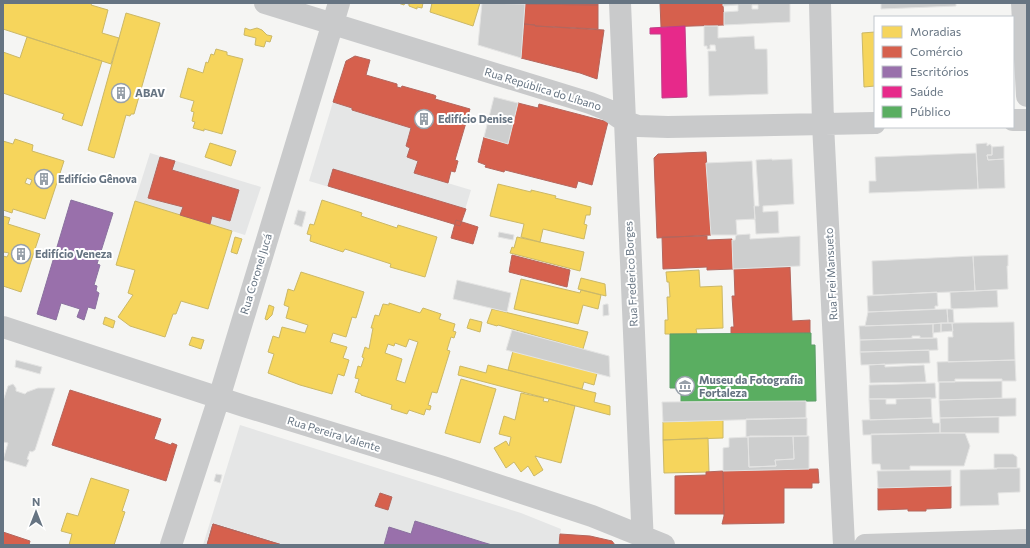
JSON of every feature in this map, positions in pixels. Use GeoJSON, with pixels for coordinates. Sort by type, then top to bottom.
{"type":"FeatureCollection","features":[{"type":"Feature","properties":{"kind":"street","name":"Rua República do Líbano"},"geometry":{"type":"LineString","coordinates":[[265,3],[590,103],[608,110],[624,121],[638,126],[668,127],[874,123]]}},
{"type":"Feature","properties":{"kind":"street","name":"Rua Coronel Jucá"},"geometry":{"type":"LineString","coordinates":[[170,545],[219,398],[339,3]]}},
{"type":"Feature","properties":{"kind":"street","name":"Rua Frederico Borges"},"geometry":{"type":"LineString","coordinates":[[620,3],[643,540]]}},
{"type":"Feature","properties":{"kind":"street","name":"Rua Frei Mansueto"},"geometry":{"type":"LineString","coordinates":[[820,3],[823,124],[844,545]]}},
{"type":"Feature","properties":{"kind":"street"},"geometry":{"type":"LineString","coordinates":[[1022,3],[1027,96]]}},
{"type":"Feature","properties":{"kind":"street"},"geometry":{"type":"LineString","coordinates":[[1014,120],[1027,120]]}},
{"type":"Feature","properties":{"kind":"street","name":"Rua Pereira Valente"},"geometry":{"type":"LineString","coordinates":[[3,327],[219,398],[443,467],[592,516],[643,540],[664,545]]}},
{"type":"Feature","properties":{"kind":"street"},"geometry":{"type":"LineString","coordinates":[[865,545],[1027,540]]}},
{"type":"Feature","properties":{"kind":"shaded area"},"geometry":{"type":"Polygon","coordinates":[[[333,102],[352,108],[352,110],[411,128],[406,146],[410,148],[407,157],[418,161],[414,173],[471,190],[460,226],[309,181],[333,102]]]}},
{"type":"Feature","properties":{"kind":"shaded area"},"geometry":{"type":"Polygon","coordinates":[[[150,153],[261,187],[245,235],[135,201],[150,153]]]}},
{"type":"Feature","properties":{"kind":"shaded area"},"geometry":{"type":"Polygon","coordinates":[[[240,425],[521,513],[561,529],[558,545],[203,545],[240,425]]]}},
{"type":"Feature","properties":{"kind":"building: Moradias"},"geometry":{"type":"Polygon","coordinates":[[[3,3],[92,3],[91,5],[108,10],[102,33],[119,38],[111,64],[3,29],[3,3]]]}},
{"type":"Feature","properties":{"kind":"building: Moradias"},"geometry":{"type":"Polygon","coordinates":[[[405,3],[423,3],[422,8],[417,7],[417,9],[405,3]]]}},
{"type":"Feature","properties":{"kind":"building: Moradias"},"geometry":{"type":"Polygon","coordinates":[[[432,3],[480,3],[473,26],[430,12],[432,3]]]}},
{"type":"Feature","properties":{"kind":"building: Moradias","name":"ABAV"},"geometry":{"type":"Polygon","coordinates":[[[126,13],[160,23],[134,114],[131,114],[130,116],[126,115],[114,158],[88,150],[126,13]]]}},
{"type":"Feature","properties":{"kind":"building: Moradias"},"geometry":{"type":"Polygon","coordinates":[[[245,28],[250,30],[257,28],[262,30],[267,35],[272,36],[270,42],[266,41],[264,47],[255,45],[256,38],[244,35],[245,28]]]}},
{"type":"Feature","properties":{"kind":"building: Moradias"},"geometry":{"type":"Polygon","coordinates":[[[874,32],[874,86],[864,87],[862,33],[874,32]]]}},
{"type":"Feature","properties":{"kind":"building: Moradias"},"geometry":{"type":"Polygon","coordinates":[[[27,37],[102,61],[82,126],[62,119],[64,114],[3,93],[3,52],[20,58],[27,37]]]}},
{"type":"Feature","properties":{"kind":"building: Moradias"},"geometry":{"type":"Polygon","coordinates":[[[216,49],[227,52],[227,55],[243,59],[222,134],[204,129],[204,131],[193,128],[195,122],[192,121],[194,112],[191,111],[194,101],[180,97],[188,68],[203,73],[206,62],[208,63],[211,54],[214,55],[216,49]]]}},
{"type":"Feature","properties":{"kind":"building: Moradias","name":"Edifício Gênova"},"geometry":{"type":"Polygon","coordinates":[[[15,139],[33,145],[32,151],[64,161],[45,219],[13,209],[12,213],[3,210],[3,141],[13,144],[15,139]],[[27,178],[25,183],[30,185],[32,180],[27,178]]]}},
{"type":"Feature","properties":{"kind":"building: Moradias"},"geometry":{"type":"Polygon","coordinates":[[[210,143],[236,151],[231,166],[205,157],[210,143]]]}},
{"type":"Feature","properties":{"kind":"building: Moradias"},"geometry":{"type":"Polygon","coordinates":[[[498,184],[556,196],[555,198],[591,207],[590,215],[586,215],[584,224],[587,225],[584,239],[543,229],[540,242],[521,237],[524,224],[490,216],[498,184]]]}},
{"type":"Feature","properties":{"kind":"building: Moradias"},"geometry":{"type":"Polygon","coordinates":[[[322,200],[362,213],[361,216],[397,228],[398,225],[437,237],[425,277],[390,267],[391,264],[345,249],[343,252],[310,241],[311,235],[307,234],[310,224],[314,225],[322,200]]]}},
{"type":"Feature","properties":{"kind":"building: Moradias"},"geometry":{"type":"Polygon","coordinates":[[[135,201],[232,231],[208,309],[181,301],[176,314],[173,314],[165,337],[130,326],[118,317],[133,295],[128,293],[135,270],[116,265],[135,201]]]}},
{"type":"Feature","properties":{"kind":"building: Moradias","name":"Edifício Veneza"},"geometry":{"type":"Polygon","coordinates":[[[3,216],[10,218],[8,224],[40,234],[21,292],[3,286],[3,256],[7,257],[9,253],[4,252],[3,255],[3,216]]]}},
{"type":"Feature","properties":{"kind":"building: Moradias"},"geometry":{"type":"Polygon","coordinates":[[[235,237],[242,239],[237,254],[231,252],[235,237]]]}},
{"type":"Feature","properties":{"kind":"building: Moradias"},"geometry":{"type":"Polygon","coordinates":[[[517,237],[584,252],[580,271],[510,253],[512,247],[514,248],[517,237]]]}},
{"type":"Feature","properties":{"kind":"building: Moradias"},"geometry":{"type":"Polygon","coordinates":[[[699,270],[700,287],[722,286],[723,328],[696,329],[697,334],[665,334],[665,320],[668,320],[667,297],[670,297],[669,282],[667,282],[666,272],[699,270]]]}},
{"type":"Feature","properties":{"kind":"building: Moradias"},"geometry":{"type":"Polygon","coordinates":[[[301,272],[364,292],[356,318],[352,317],[346,337],[333,333],[330,342],[347,347],[343,358],[349,360],[344,376],[338,374],[332,394],[300,385],[268,373],[274,354],[268,352],[273,336],[279,338],[282,327],[305,333],[308,325],[286,318],[289,307],[284,305],[288,289],[294,291],[301,272]]]}},
{"type":"Feature","properties":{"kind":"building: Moradias"},"geometry":{"type":"Polygon","coordinates":[[[581,278],[605,284],[606,296],[578,289],[581,278]]]}},
{"type":"Feature","properties":{"kind":"building: Moradias"},"geometry":{"type":"Polygon","coordinates":[[[521,279],[580,293],[581,290],[601,295],[598,309],[583,305],[578,324],[514,309],[521,279]]]}},
{"type":"Feature","properties":{"kind":"building: Moradias"},"geometry":{"type":"Polygon","coordinates":[[[389,303],[420,313],[423,308],[441,314],[439,319],[455,324],[453,331],[456,332],[454,338],[451,337],[447,350],[450,351],[437,393],[432,392],[428,405],[431,406],[430,410],[426,409],[424,415],[409,410],[407,414],[391,409],[392,405],[355,392],[359,379],[355,378],[358,366],[361,367],[365,347],[369,349],[373,328],[371,328],[375,315],[379,316],[383,304],[389,305],[389,303]],[[409,339],[406,347],[395,343],[394,346],[388,344],[385,353],[402,359],[396,380],[405,383],[418,342],[409,339]]]}},
{"type":"Feature","properties":{"kind":"building: Moradias"},"geometry":{"type":"Polygon","coordinates":[[[269,305],[274,307],[272,315],[267,320],[265,319],[269,305]]]}},
{"type":"Feature","properties":{"kind":"building: Moradias"},"geometry":{"type":"Polygon","coordinates":[[[492,309],[588,332],[583,349],[487,323],[492,309]]]}},
{"type":"Feature","properties":{"kind":"building: Moradias"},"geometry":{"type":"Polygon","coordinates":[[[105,317],[115,321],[113,328],[103,324],[105,317]]]}},
{"type":"Feature","properties":{"kind":"building: Moradias"},"geometry":{"type":"Polygon","coordinates":[[[470,319],[482,322],[480,332],[467,328],[470,319]]]}},
{"type":"Feature","properties":{"kind":"building: Moradias"},"geometry":{"type":"Polygon","coordinates":[[[192,337],[204,340],[201,349],[189,345],[192,337]]]}},
{"type":"Feature","properties":{"kind":"building: Moradias"},"geometry":{"type":"Polygon","coordinates":[[[513,351],[597,373],[594,385],[584,382],[582,389],[508,370],[513,351]]]}},
{"type":"Feature","properties":{"kind":"building: Moradias"},"geometry":{"type":"Polygon","coordinates":[[[488,365],[596,393],[594,402],[610,406],[610,415],[458,375],[460,366],[486,373],[488,365]]]}},
{"type":"Feature","properties":{"kind":"building: Moradias"},"geometry":{"type":"Polygon","coordinates":[[[461,379],[496,389],[480,443],[445,433],[461,379]]]}},
{"type":"Feature","properties":{"kind":"building: Moradias"},"geometry":{"type":"Polygon","coordinates":[[[521,393],[544,398],[543,401],[548,402],[549,399],[575,406],[561,463],[535,456],[543,470],[534,476],[528,466],[521,472],[514,462],[506,468],[494,448],[506,441],[509,446],[511,437],[499,434],[504,416],[515,420],[521,393]]]}},
{"type":"Feature","properties":{"kind":"building: Moradias"},"geometry":{"type":"Polygon","coordinates":[[[723,420],[723,438],[663,440],[663,422],[723,420]]]}},
{"type":"Feature","properties":{"kind":"building: Moradias"},"geometry":{"type":"Polygon","coordinates":[[[708,438],[709,472],[664,473],[663,440],[708,438]]]}},
{"type":"Feature","properties":{"kind":"building: Moradias"},"geometry":{"type":"Polygon","coordinates":[[[91,478],[129,490],[122,511],[125,512],[114,545],[69,545],[72,534],[61,531],[67,513],[78,516],[91,478]]]}},
{"type":"Feature","properties":{"kind":"building: Comércio"},"geometry":{"type":"Polygon","coordinates":[[[519,3],[598,3],[598,5],[525,4],[519,3]]]}},
{"type":"Feature","properties":{"kind":"building: Comércio"},"geometry":{"type":"Polygon","coordinates":[[[660,3],[723,3],[724,25],[661,27],[660,3]]]}},
{"type":"Feature","properties":{"kind":"building: Comércio"},"geometry":{"type":"Polygon","coordinates":[[[525,4],[598,5],[598,29],[535,26],[524,24],[525,4]]]}},
{"type":"Feature","properties":{"kind":"building: Comércio"},"geometry":{"type":"Polygon","coordinates":[[[524,24],[604,30],[597,79],[580,73],[521,58],[524,24]]]}},
{"type":"Feature","properties":{"kind":"building: Comércio","name":"Edifício Denise"},"geometry":{"type":"Polygon","coordinates":[[[355,56],[370,60],[366,75],[397,84],[397,87],[401,88],[402,86],[434,95],[436,96],[435,99],[470,109],[455,160],[458,161],[455,172],[451,171],[448,183],[414,173],[418,161],[407,157],[410,148],[406,146],[411,128],[352,110],[352,108],[333,102],[346,61],[355,56]]]}},
{"type":"Feature","properties":{"kind":"building: Comércio"},"geometry":{"type":"Polygon","coordinates":[[[518,103],[538,108],[539,104],[608,122],[592,185],[578,181],[576,188],[505,170],[504,172],[485,167],[486,165],[478,162],[484,137],[508,144],[518,103]]]}},
{"type":"Feature","properties":{"kind":"building: Comércio"},"geometry":{"type":"Polygon","coordinates":[[[706,152],[711,235],[657,238],[654,158],[658,154],[706,152]]]}},
{"type":"Feature","properties":{"kind":"building: Comércio"},"geometry":{"type":"Polygon","coordinates":[[[160,157],[175,161],[172,170],[239,190],[230,221],[212,216],[210,224],[180,215],[183,207],[148,198],[160,157]]]}},
{"type":"Feature","properties":{"kind":"building: Comércio"},"geometry":{"type":"Polygon","coordinates":[[[333,169],[466,209],[460,226],[328,186],[333,169]]]}},
{"type":"Feature","properties":{"kind":"building: Comércio"},"geometry":{"type":"Polygon","coordinates":[[[456,220],[478,227],[473,244],[451,238],[456,220]]]}},
{"type":"Feature","properties":{"kind":"building: Comércio"},"geometry":{"type":"Polygon","coordinates":[[[707,236],[707,240],[732,239],[733,269],[707,270],[707,267],[663,269],[662,237],[707,236]]]}},
{"type":"Feature","properties":{"kind":"building: Comércio"},"geometry":{"type":"Polygon","coordinates":[[[512,255],[570,270],[567,287],[509,272],[512,255]]]}},
{"type":"Feature","properties":{"kind":"building: Comércio"},"geometry":{"type":"Polygon","coordinates":[[[790,267],[792,321],[810,320],[810,333],[731,334],[731,327],[734,327],[732,296],[735,296],[734,269],[790,267]]]}},
{"type":"Feature","properties":{"kind":"building: Comércio"},"geometry":{"type":"Polygon","coordinates":[[[70,390],[161,419],[154,439],[171,445],[172,443],[177,445],[166,481],[52,445],[70,390]]]}},
{"type":"Feature","properties":{"kind":"building: Comércio"},"geometry":{"type":"Polygon","coordinates":[[[818,469],[819,483],[812,483],[812,488],[784,488],[784,523],[722,524],[724,516],[723,471],[818,469]]]}},
{"type":"Feature","properties":{"kind":"building: Comércio"},"geometry":{"type":"Polygon","coordinates":[[[723,471],[724,514],[675,514],[675,476],[706,475],[706,472],[723,471]]]}},
{"type":"Feature","properties":{"kind":"building: Comércio"},"geometry":{"type":"Polygon","coordinates":[[[951,486],[951,508],[926,509],[926,511],[908,511],[908,509],[878,510],[878,488],[951,486]]]}},
{"type":"Feature","properties":{"kind":"building: Comércio"},"geometry":{"type":"Polygon","coordinates":[[[380,493],[392,497],[388,510],[375,506],[380,493]]]}},
{"type":"Feature","properties":{"kind":"building: Comércio"},"geometry":{"type":"Polygon","coordinates":[[[213,524],[282,545],[207,545],[213,524]]]}},
{"type":"Feature","properties":{"kind":"building: Comércio"},"geometry":{"type":"Polygon","coordinates":[[[213,524],[282,545],[207,545],[213,524]]]}},
{"type":"Feature","properties":{"kind":"building: Comércio"},"geometry":{"type":"Polygon","coordinates":[[[3,532],[30,541],[29,545],[3,545],[3,532]]]}},
{"type":"Feature","properties":{"kind":"building: Comércio"},"geometry":{"type":"Polygon","coordinates":[[[560,534],[590,536],[612,541],[615,545],[559,545],[560,534]]]}},
{"type":"Feature","properties":{"kind":"building: Escritórios"},"geometry":{"type":"Polygon","coordinates":[[[71,200],[113,213],[97,264],[100,265],[94,285],[97,286],[96,291],[99,293],[95,309],[88,307],[84,320],[77,317],[80,309],[61,303],[56,320],[37,314],[71,200]]]}},
{"type":"Feature","properties":{"kind":"building: Escritórios"},"geometry":{"type":"Polygon","coordinates":[[[415,521],[492,545],[384,545],[389,527],[411,534],[415,521]]]}},
{"type":"Feature","properties":{"kind":"building: Saúde"},"geometry":{"type":"Polygon","coordinates":[[[685,26],[687,97],[662,98],[661,34],[650,34],[650,28],[685,26]]]}},
{"type":"Feature","properties":{"kind":"building: Público"},"geometry":{"type":"Polygon","coordinates":[[[811,333],[811,345],[815,345],[816,401],[681,402],[681,388],[670,388],[670,334],[811,333]]]}},
{"type":"Feature","properties":{"kind":"building: Outros"},"geometry":{"type":"Polygon","coordinates":[[[482,3],[525,4],[521,58],[478,45],[482,3]]]}},
{"type":"Feature","properties":{"kind":"building: Outros"},"geometry":{"type":"Polygon","coordinates":[[[723,3],[790,3],[790,22],[724,25],[724,12],[738,11],[738,5],[723,6],[723,3]],[[752,5],[752,9],[758,9],[758,5],[752,5]]]}},
{"type":"Feature","properties":{"kind":"building: Outros"},"geometry":{"type":"Polygon","coordinates":[[[881,3],[956,3],[956,6],[881,9],[881,3]]]}},
{"type":"Feature","properties":{"kind":"building: Outros"},"geometry":{"type":"Polygon","coordinates":[[[704,26],[718,26],[718,38],[754,36],[755,49],[767,49],[768,94],[709,96],[708,51],[716,51],[715,45],[710,45],[710,49],[707,49],[707,46],[704,46],[704,26]]]}},
{"type":"Feature","properties":{"kind":"building: Outros"},"geometry":{"type":"Polygon","coordinates":[[[494,97],[518,103],[508,144],[484,137],[494,97]]]}},
{"type":"Feature","properties":{"kind":"building: Outros"},"geometry":{"type":"Polygon","coordinates":[[[987,143],[987,146],[990,144],[992,147],[992,155],[987,155],[988,160],[1004,159],[1005,188],[978,189],[976,144],[987,143]]]}},
{"type":"Feature","properties":{"kind":"building: Outros"},"geometry":{"type":"Polygon","coordinates":[[[1004,146],[1004,159],[988,160],[987,155],[992,155],[992,147],[1004,146]]]}},
{"type":"Feature","properties":{"kind":"building: Outros"},"geometry":{"type":"Polygon","coordinates":[[[976,153],[978,189],[869,193],[869,181],[876,181],[875,157],[976,153]]]}},
{"type":"Feature","properties":{"kind":"building: Outros"},"geometry":{"type":"Polygon","coordinates":[[[792,159],[794,204],[763,206],[763,212],[778,211],[779,233],[756,234],[754,206],[759,206],[756,160],[792,159]]]}},
{"type":"Feature","properties":{"kind":"building: Outros"},"geometry":{"type":"Polygon","coordinates":[[[752,161],[755,219],[736,220],[737,235],[711,235],[706,163],[752,161]]]}},
{"type":"Feature","properties":{"kind":"building: Outros"},"geometry":{"type":"Polygon","coordinates":[[[298,210],[306,212],[302,227],[294,224],[298,210]]]}},
{"type":"Feature","properties":{"kind":"building: Outros"},"geometry":{"type":"Polygon","coordinates":[[[499,232],[514,235],[513,240],[498,237],[499,232]]]}},
{"type":"Feature","properties":{"kind":"building: Outros"},"geometry":{"type":"Polygon","coordinates":[[[750,234],[750,239],[800,236],[800,266],[733,269],[732,240],[735,240],[736,235],[750,234]]]}},
{"type":"Feature","properties":{"kind":"building: Outros"},"geometry":{"type":"Polygon","coordinates":[[[1008,255],[1008,289],[975,291],[973,256],[1008,255]]]}},
{"type":"Feature","properties":{"kind":"building: Outros"},"geometry":{"type":"Polygon","coordinates":[[[973,256],[975,291],[873,295],[872,261],[973,256]]]}},
{"type":"Feature","properties":{"kind":"building: Outros"},"geometry":{"type":"Polygon","coordinates":[[[457,280],[511,293],[507,312],[453,299],[457,280]]]}},
{"type":"Feature","properties":{"kind":"building: Outros"},"geometry":{"type":"Polygon","coordinates":[[[997,290],[998,307],[951,309],[950,292],[997,290]]]}},
{"type":"Feature","properties":{"kind":"building: Outros"},"geometry":{"type":"Polygon","coordinates":[[[937,292],[938,306],[935,306],[935,309],[868,312],[867,296],[937,292]]]}},
{"type":"Feature","properties":{"kind":"building: Outros"},"geometry":{"type":"Polygon","coordinates":[[[608,304],[609,315],[603,316],[603,305],[608,304]]]}},
{"type":"Feature","properties":{"kind":"building: Outros"},"geometry":{"type":"Polygon","coordinates":[[[947,309],[953,309],[954,323],[948,323],[947,309]]]}},
{"type":"Feature","properties":{"kind":"building: Outros"},"geometry":{"type":"Polygon","coordinates":[[[947,309],[948,323],[865,326],[868,312],[947,309]]]}},
{"type":"Feature","properties":{"kind":"building: Outros"},"geometry":{"type":"Polygon","coordinates":[[[1014,322],[1015,360],[948,362],[948,337],[953,337],[952,323],[1014,322]]]}},
{"type":"Feature","properties":{"kind":"building: Outros"},"geometry":{"type":"Polygon","coordinates":[[[941,323],[941,332],[933,333],[933,324],[941,323]]]}},
{"type":"Feature","properties":{"kind":"building: Outros"},"geometry":{"type":"Polygon","coordinates":[[[941,323],[952,323],[953,331],[941,332],[941,323]]]}},
{"type":"Feature","properties":{"kind":"building: Outros"},"geometry":{"type":"Polygon","coordinates":[[[933,324],[933,338],[920,338],[920,336],[912,336],[912,338],[860,340],[859,326],[933,324]]]}},
{"type":"Feature","properties":{"kind":"building: Outros"},"geometry":{"type":"Polygon","coordinates":[[[512,330],[609,356],[610,377],[506,350],[512,330]]]}},
{"type":"Feature","properties":{"kind":"building: Outros"},"geometry":{"type":"Polygon","coordinates":[[[937,338],[938,350],[860,352],[860,340],[937,338]]]}},
{"type":"Feature","properties":{"kind":"building: Outros"},"geometry":{"type":"Polygon","coordinates":[[[929,350],[930,363],[861,365],[860,352],[929,350]]]}},
{"type":"Feature","properties":{"kind":"building: Outros"},"geometry":{"type":"Polygon","coordinates":[[[16,360],[42,367],[40,374],[15,367],[16,360]]]}},
{"type":"Feature","properties":{"kind":"building: Outros"},"geometry":{"type":"Polygon","coordinates":[[[1015,360],[1016,381],[1002,381],[1002,379],[955,379],[955,382],[938,382],[937,362],[1015,360]]]}},
{"type":"Feature","properties":{"kind":"building: Outros"},"geometry":{"type":"Polygon","coordinates":[[[885,364],[885,367],[924,365],[926,382],[870,383],[869,365],[885,364]]]}},
{"type":"Feature","properties":{"kind":"building: Outros"},"geometry":{"type":"Polygon","coordinates":[[[1002,381],[1002,398],[939,400],[939,382],[1002,381]]]}},
{"type":"Feature","properties":{"kind":"building: Outros"},"geometry":{"type":"Polygon","coordinates":[[[935,383],[936,398],[869,399],[869,385],[935,383]]]}},
{"type":"Feature","properties":{"kind":"building: Outros"},"geometry":{"type":"Polygon","coordinates":[[[13,384],[16,391],[25,394],[38,388],[55,388],[35,450],[32,452],[30,451],[27,459],[29,460],[26,467],[3,460],[8,443],[3,442],[3,401],[8,386],[13,384]]]}},
{"type":"Feature","properties":{"kind":"building: Outros"},"geometry":{"type":"Polygon","coordinates":[[[931,398],[932,418],[870,420],[869,399],[886,399],[886,404],[896,404],[896,399],[931,398]]]}},
{"type":"Feature","properties":{"kind":"building: Outros"},"geometry":{"type":"Polygon","coordinates":[[[1016,398],[1016,416],[940,418],[939,400],[1016,398]]]}},
{"type":"Feature","properties":{"kind":"building: Outros"},"geometry":{"type":"Polygon","coordinates":[[[806,401],[806,418],[663,422],[662,402],[806,401]]]}},
{"type":"Feature","properties":{"kind":"building: Outros"},"geometry":{"type":"Polygon","coordinates":[[[999,417],[999,433],[940,433],[940,418],[999,417]]]}},
{"type":"Feature","properties":{"kind":"building: Outros"},"geometry":{"type":"Polygon","coordinates":[[[807,418],[807,436],[746,437],[746,419],[807,418]]]}},
{"type":"Feature","properties":{"kind":"building: Outros"},"geometry":{"type":"Polygon","coordinates":[[[932,418],[933,423],[940,423],[940,433],[863,435],[862,420],[932,418]]]}},
{"type":"Feature","properties":{"kind":"building: Outros"},"geometry":{"type":"Polygon","coordinates":[[[965,433],[970,446],[964,466],[910,466],[910,470],[881,470],[880,464],[872,464],[871,434],[965,433]]]}},
{"type":"Feature","properties":{"kind":"building: Outros"},"geometry":{"type":"Polygon","coordinates":[[[793,436],[794,459],[775,460],[776,466],[749,467],[748,437],[793,436]]]}},
{"type":"Feature","properties":{"kind":"building: Outros"},"geometry":{"type":"Polygon","coordinates":[[[793,436],[809,436],[809,469],[723,471],[723,448],[729,447],[729,438],[748,437],[749,467],[751,467],[776,466],[775,460],[794,459],[793,436]]]}},
{"type":"Feature","properties":{"kind":"building: Outros"},"geometry":{"type":"Polygon","coordinates":[[[994,454],[1013,454],[1017,457],[1017,468],[994,468],[994,454]]]}},
{"type":"Feature","properties":{"kind":"building: Outros"},"geometry":{"type":"Polygon","coordinates":[[[1020,468],[1020,492],[998,493],[999,505],[960,506],[960,470],[1020,468]]]}},
{"type":"Feature","properties":{"kind":"building: Outros"},"geometry":{"type":"Polygon","coordinates":[[[951,470],[951,486],[878,488],[877,471],[951,470]]]}},
{"type":"Feature","properties":{"kind":"building: Outros"},"geometry":{"type":"Polygon","coordinates":[[[216,474],[222,475],[220,483],[214,481],[216,474]]]}},
{"type":"Feature","properties":{"kind":"place","name":"ABAV"},"geometry":{"type":"Point","coordinates":[121,93]}},
{"type":"Feature","properties":{"kind":"place","name":"Edifício Denise"},"geometry":{"type":"Point","coordinates":[424,119]}},
{"type":"Feature","properties":{"kind":"place","name":"Edifício Gênova"},"geometry":{"type":"Point","coordinates":[44,179]}},
{"type":"Feature","properties":{"kind":"place","name":"Edifício Veneza"},"geometry":{"type":"Point","coordinates":[21,254]}},
{"type":"Feature","properties":{"kind":"place","name":"Museu da Fotografia Fortaleza"},"geometry":{"type":"Point","coordinates":[685,386]}}]}
